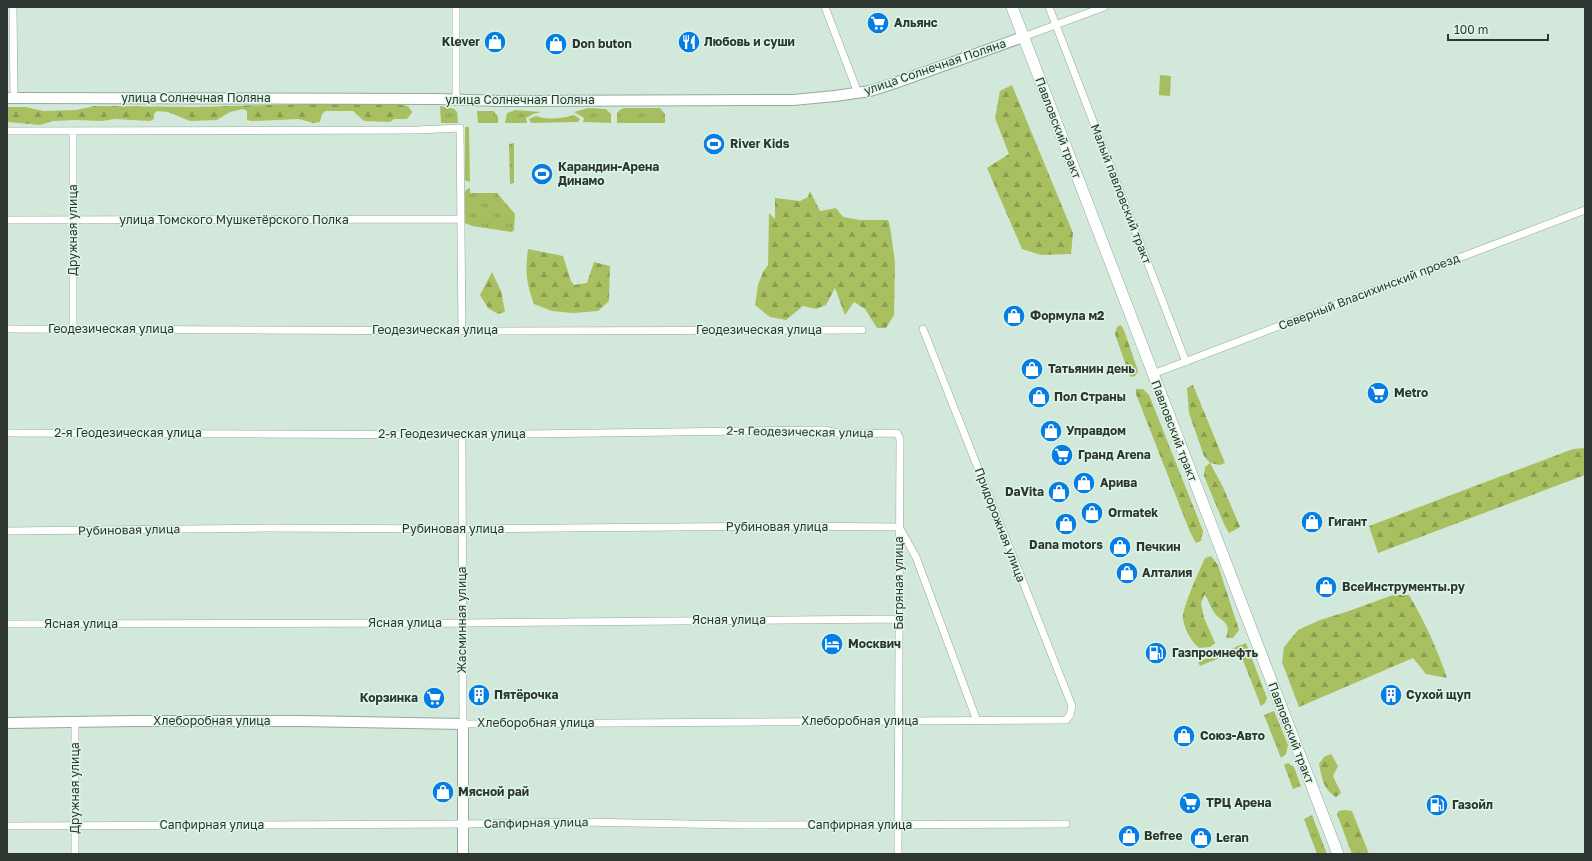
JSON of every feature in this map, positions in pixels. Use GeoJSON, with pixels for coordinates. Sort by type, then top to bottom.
{"type":"FeatureCollection","features":[{"type":"Feature","properties":{"kind":"main road","name":"Павловский тракт"},"geometry":{"type":"LineString","coordinates":[[1012,7],[1338,854]]}},
{"type":"Feature","properties":{"kind":"street"},"geometry":{"type":"LineString","coordinates":[[10,98],[13,7]]}},
{"type":"Feature","properties":{"kind":"street"},"geometry":{"type":"LineString","coordinates":[[456,7],[456,100]]}},
{"type":"Feature","properties":{"kind":"street"},"geometry":{"type":"LineString","coordinates":[[825,7],[858,93]]}},
{"type":"Feature","properties":{"kind":"street"},"geometry":{"type":"LineString","coordinates":[[1049,7],[1056,25]]}},
{"type":"Feature","properties":{"kind":"street"},"geometry":{"type":"LineString","coordinates":[[1023,37],[1104,7]]}},
{"type":"Feature","properties":{"kind":"street","name":"Малый павловский тракт"},"geometry":{"type":"LineString","coordinates":[[1056,25],[1186,362]]}},
{"type":"Feature","properties":{"kind":"street","name":"улица Солнечная Поляна"},"geometry":{"type":"LineString","coordinates":[[10,98],[793,100],[870,91],[1023,37]]}},
{"type":"Feature","properties":{"kind":"street"},"geometry":{"type":"LineString","coordinates":[[7,131],[418,130],[460,128],[462,331]]}},
{"type":"Feature","properties":{"kind":"street","name":"Дружная улица"},"geometry":{"type":"LineString","coordinates":[[73,131],[73,329]]}},
{"type":"Feature","properties":{"kind":"street","name":"Северный Власихинский проезд"},"geometry":{"type":"LineString","coordinates":[[1153,374],[1585,210]]}},
{"type":"Feature","properties":{"kind":"street","name":"улица Томского Мушкетёрского Полка"},"geometry":{"type":"LineString","coordinates":[[7,220],[461,219]]}},
{"type":"Feature","properties":{"kind":"street","name":"Геодезическая улица"},"geometry":{"type":"LineString","coordinates":[[7,329],[462,331],[862,330]]}},
{"type":"Feature","properties":{"kind":"street","name":"Придорожная улица"},"geometry":{"type":"LineString","coordinates":[[923,329],[1072,706],[1070,715],[1066,720]]}},
{"type":"Feature","properties":{"kind":"street","name":"2-я Геодезическая улица"},"geometry":{"type":"LineString","coordinates":[[7,433],[462,434],[824,430],[843,434],[897,433]]}},
{"type":"Feature","properties":{"kind":"street","name":"Багряная улица"},"geometry":{"type":"LineString","coordinates":[[897,433],[900,439],[898,854]]}},
{"type":"Feature","properties":{"kind":"street","name":"Жасминная улица"},"geometry":{"type":"LineString","coordinates":[[462,434],[463,854]]}},
{"type":"Feature","properties":{"kind":"street","name":"Рубиновая улица"},"geometry":{"type":"LineString","coordinates":[[7,531],[267,528],[462,529],[780,526],[899,527]]}},
{"type":"Feature","properties":{"kind":"street"},"geometry":{"type":"LineString","coordinates":[[899,527],[916,557],[978,721]]}},
{"type":"Feature","properties":{"kind":"street","name":"Ясная улица"},"geometry":{"type":"LineString","coordinates":[[7,624],[462,623],[900,619]]}},
{"type":"Feature","properties":{"kind":"street","name":"Хлеборобная улица"},"geometry":{"type":"LineString","coordinates":[[7,723],[300,721],[463,724],[1066,720]]}},
{"type":"Feature","properties":{"kind":"street","name":"Дружная улица"},"geometry":{"type":"LineString","coordinates":[[75,722],[75,854]]}},
{"type":"Feature","properties":{"kind":"street","name":"Сапфирная улица"},"geometry":{"type":"LineString","coordinates":[[7,826],[581,822],[740,825],[1066,824]]}},
{"type":"Feature","properties":{"kind":"green space"},"geometry":{"type":"Polygon","coordinates":[[[1160,75],[1171,76],[1170,96],[1159,95],[1160,75]]]}},
{"type":"Feature","properties":{"kind":"green space"},"geometry":{"type":"Polygon","coordinates":[[[1012,85],[1073,233],[1071,254],[1041,255],[1022,249],[987,168],[1009,154],[995,118],[1000,91],[1012,85]]]}},
{"type":"Feature","properties":{"kind":"green space"},"geometry":{"type":"Polygon","coordinates":[[[305,104],[394,104],[408,106],[412,112],[407,119],[394,119],[390,122],[364,121],[353,111],[325,111],[322,114],[320,122],[313,123],[299,119],[251,121],[247,120],[247,111],[243,109],[230,112],[217,120],[190,121],[168,112],[157,111],[154,114],[154,119],[150,121],[115,119],[102,121],[75,120],[53,121],[40,125],[7,122],[7,107],[26,107],[43,111],[76,110],[95,106],[198,107],[305,104]]]}},
{"type":"Feature","properties":{"kind":"green space"},"geometry":{"type":"Polygon","coordinates":[[[440,106],[454,109],[457,112],[458,123],[441,123],[440,106]]]}},
{"type":"Feature","properties":{"kind":"green space"},"geometry":{"type":"Polygon","coordinates":[[[588,108],[606,109],[611,114],[611,123],[583,122],[584,118],[574,112],[588,108]]]}},
{"type":"Feature","properties":{"kind":"green space"},"geometry":{"type":"Polygon","coordinates":[[[660,108],[665,114],[665,123],[617,123],[617,113],[621,109],[660,108]]]}},
{"type":"Feature","properties":{"kind":"green space"},"geometry":{"type":"Polygon","coordinates":[[[515,110],[541,112],[526,118],[527,123],[505,123],[507,113],[515,110]]]}},
{"type":"Feature","properties":{"kind":"green space"},"geometry":{"type":"Polygon","coordinates":[[[477,111],[494,111],[498,117],[498,123],[478,123],[477,111]]]}},
{"type":"Feature","properties":{"kind":"green space"},"geometry":{"type":"Polygon","coordinates":[[[574,115],[580,119],[578,122],[531,123],[529,119],[536,116],[555,118],[574,115]]]}},
{"type":"Feature","properties":{"kind":"green space"},"geometry":{"type":"Polygon","coordinates":[[[465,127],[469,127],[469,182],[465,180],[465,127]]]}},
{"type":"Feature","properties":{"kind":"green space"},"geometry":{"type":"Polygon","coordinates":[[[514,143],[514,183],[510,184],[509,144],[514,143]]]}},
{"type":"Feature","properties":{"kind":"green space"},"geometry":{"type":"Polygon","coordinates":[[[470,188],[470,193],[497,193],[515,214],[514,230],[512,232],[472,226],[465,223],[465,192],[470,188]]]}},
{"type":"Feature","properties":{"kind":"green space"},"geometry":{"type":"Polygon","coordinates":[[[810,191],[820,211],[836,208],[843,217],[860,220],[888,220],[895,263],[894,315],[886,328],[877,328],[865,309],[854,302],[845,315],[835,288],[826,305],[816,309],[803,306],[786,320],[770,317],[755,305],[758,285],[763,272],[768,265],[769,213],[775,219],[775,198],[800,201],[808,197],[810,191]]]}},
{"type":"Feature","properties":{"kind":"green space"},"geometry":{"type":"Polygon","coordinates":[[[528,249],[563,256],[571,281],[574,285],[587,283],[594,262],[610,266],[609,301],[598,311],[573,313],[552,311],[534,304],[527,277],[528,249]]]}},
{"type":"Feature","properties":{"kind":"green space"},"geometry":{"type":"Polygon","coordinates":[[[492,272],[501,291],[505,312],[498,314],[488,308],[480,295],[492,272]]]}},
{"type":"Feature","properties":{"kind":"green space"},"geometry":{"type":"Polygon","coordinates":[[[1121,325],[1138,371],[1135,376],[1130,377],[1115,334],[1117,327],[1121,325]]]}},
{"type":"Feature","properties":{"kind":"green space"},"geometry":{"type":"Polygon","coordinates":[[[1193,385],[1225,463],[1220,465],[1210,463],[1204,456],[1189,413],[1187,388],[1193,385]]]}},
{"type":"Feature","properties":{"kind":"green space"},"geometry":{"type":"Polygon","coordinates":[[[1136,389],[1143,389],[1149,395],[1203,531],[1201,541],[1196,543],[1190,532],[1136,394],[1136,389]]]}},
{"type":"Feature","properties":{"kind":"green space"},"geometry":{"type":"Polygon","coordinates":[[[1585,448],[1585,475],[1378,553],[1369,526],[1573,449],[1585,448]]]}},
{"type":"Feature","properties":{"kind":"green space"},"geometry":{"type":"Polygon","coordinates":[[[1210,463],[1223,487],[1240,527],[1229,533],[1204,476],[1205,467],[1210,463]]]}},
{"type":"Feature","properties":{"kind":"green space"},"geometry":{"type":"Polygon","coordinates":[[[1211,556],[1218,565],[1239,630],[1233,638],[1226,638],[1228,628],[1227,625],[1214,612],[1205,594],[1201,603],[1204,618],[1215,643],[1210,647],[1199,648],[1186,630],[1183,613],[1205,558],[1211,556]]]}},
{"type":"Feature","properties":{"kind":"green space"},"geometry":{"type":"Polygon","coordinates":[[[1393,595],[1409,595],[1430,636],[1447,678],[1426,674],[1413,658],[1299,707],[1282,662],[1284,647],[1298,630],[1320,620],[1393,595]]]}},
{"type":"Feature","properties":{"kind":"green space"},"geometry":{"type":"Polygon","coordinates":[[[1246,643],[1267,698],[1265,703],[1261,706],[1239,650],[1200,666],[1198,662],[1246,643]]]}},
{"type":"Feature","properties":{"kind":"green space"},"geometry":{"type":"Polygon","coordinates":[[[1274,711],[1288,745],[1286,754],[1281,758],[1264,715],[1274,711]]]}},
{"type":"Feature","properties":{"kind":"green space"},"geometry":{"type":"Polygon","coordinates":[[[1331,754],[1338,766],[1333,776],[1341,793],[1336,797],[1326,787],[1322,778],[1319,764],[1324,757],[1331,754]]]}},
{"type":"Feature","properties":{"kind":"green space"},"geometry":{"type":"Polygon","coordinates":[[[1288,763],[1294,767],[1301,786],[1293,789],[1284,765],[1288,763]]]}},
{"type":"Feature","properties":{"kind":"green space"},"geometry":{"type":"Polygon","coordinates":[[[1339,811],[1352,811],[1369,854],[1352,854],[1337,814],[1339,811]]]}},
{"type":"Feature","properties":{"kind":"green space"},"geometry":{"type":"Polygon","coordinates":[[[1312,815],[1327,854],[1317,854],[1304,819],[1312,815]]]}},
{"type":"Feature","properties":{"kind":"place","name":"Альянс"},"geometry":{"type":"Point","coordinates":[878,23]}},
{"type":"Feature","properties":{"kind":"place","name":"Klever"},"geometry":{"type":"Point","coordinates":[495,42]}},
{"type":"Feature","properties":{"kind":"place","name":"Любовь и суши"},"geometry":{"type":"Point","coordinates":[689,42]}},
{"type":"Feature","properties":{"kind":"place","name":"Don buton"},"geometry":{"type":"Point","coordinates":[556,44]}},
{"type":"Feature","properties":{"kind":"place","name":"River Kids"},"geometry":{"type":"Point","coordinates":[714,144]}},
{"type":"Feature","properties":{"kind":"place","name":"Карандин-Арена Динамо"},"geometry":{"type":"Point","coordinates":[542,174]}},
{"type":"Feature","properties":{"kind":"place","name":"Формула м2"},"geometry":{"type":"Point","coordinates":[1014,316]}},
{"type":"Feature","properties":{"kind":"place","name":"Татьянин день"},"geometry":{"type":"Point","coordinates":[1032,369]}},
{"type":"Feature","properties":{"kind":"place","name":"Metro"},"geometry":{"type":"Point","coordinates":[1378,393]}},
{"type":"Feature","properties":{"kind":"place","name":"Пол Страны"},"geometry":{"type":"Point","coordinates":[1039,397]}},
{"type":"Feature","properties":{"kind":"place","name":"Управдом"},"geometry":{"type":"Point","coordinates":[1051,431]}},
{"type":"Feature","properties":{"kind":"place","name":"Гранд Arena"},"geometry":{"type":"Point","coordinates":[1062,455]}},
{"type":"Feature","properties":{"kind":"place","name":"Арива"},"geometry":{"type":"Point","coordinates":[1084,483]}},
{"type":"Feature","properties":{"kind":"place","name":"DaVita"},"geometry":{"type":"Point","coordinates":[1059,492]}},
{"type":"Feature","properties":{"kind":"place","name":"Ormatek"},"geometry":{"type":"Point","coordinates":[1092,513]}},
{"type":"Feature","properties":{"kind":"place","name":"Гигант"},"geometry":{"type":"Point","coordinates":[1312,522]}},
{"type":"Feature","properties":{"kind":"place","name":"Dana motors"},"geometry":{"type":"Point","coordinates":[1066,524]}},
{"type":"Feature","properties":{"kind":"place","name":"Печкин"},"geometry":{"type":"Point","coordinates":[1120,547]}},
{"type":"Feature","properties":{"kind":"place","name":"Алталия"},"geometry":{"type":"Point","coordinates":[1127,573]}},
{"type":"Feature","properties":{"kind":"place","name":"ВсеИнструменты.ру"},"geometry":{"type":"Point","coordinates":[1326,587]}},
{"type":"Feature","properties":{"kind":"place","name":"Москвич"},"geometry":{"type":"Point","coordinates":[832,644]}},
{"type":"Feature","properties":{"kind":"place","name":"Газпромнефть"},"geometry":{"type":"Point","coordinates":[1156,653]}},
{"type":"Feature","properties":{"kind":"place","name":"Пятёрочка"},"geometry":{"type":"Point","coordinates":[479,695]}},
{"type":"Feature","properties":{"kind":"place","name":"Сухой щуп"},"geometry":{"type":"Point","coordinates":[1391,695]}},
{"type":"Feature","properties":{"kind":"place","name":"Корзинка"},"geometry":{"type":"Point","coordinates":[434,698]}},
{"type":"Feature","properties":{"kind":"place","name":"Союз-Авто"},"geometry":{"type":"Point","coordinates":[1184,736]}},
{"type":"Feature","properties":{"kind":"place","name":"Мясной рай"},"geometry":{"type":"Point","coordinates":[443,792]}},
{"type":"Feature","properties":{"kind":"place","name":"ТРЦ Арена"},"geometry":{"type":"Point","coordinates":[1190,803]}},
{"type":"Feature","properties":{"kind":"place","name":"Газойл"},"geometry":{"type":"Point","coordinates":[1437,805]}},
{"type":"Feature","properties":{"kind":"place","name":"Befree"},"geometry":{"type":"Point","coordinates":[1129,836]}},
{"type":"Feature","properties":{"kind":"place","name":"Leran"},"geometry":{"type":"Point","coordinates":[1201,838]}}]}
